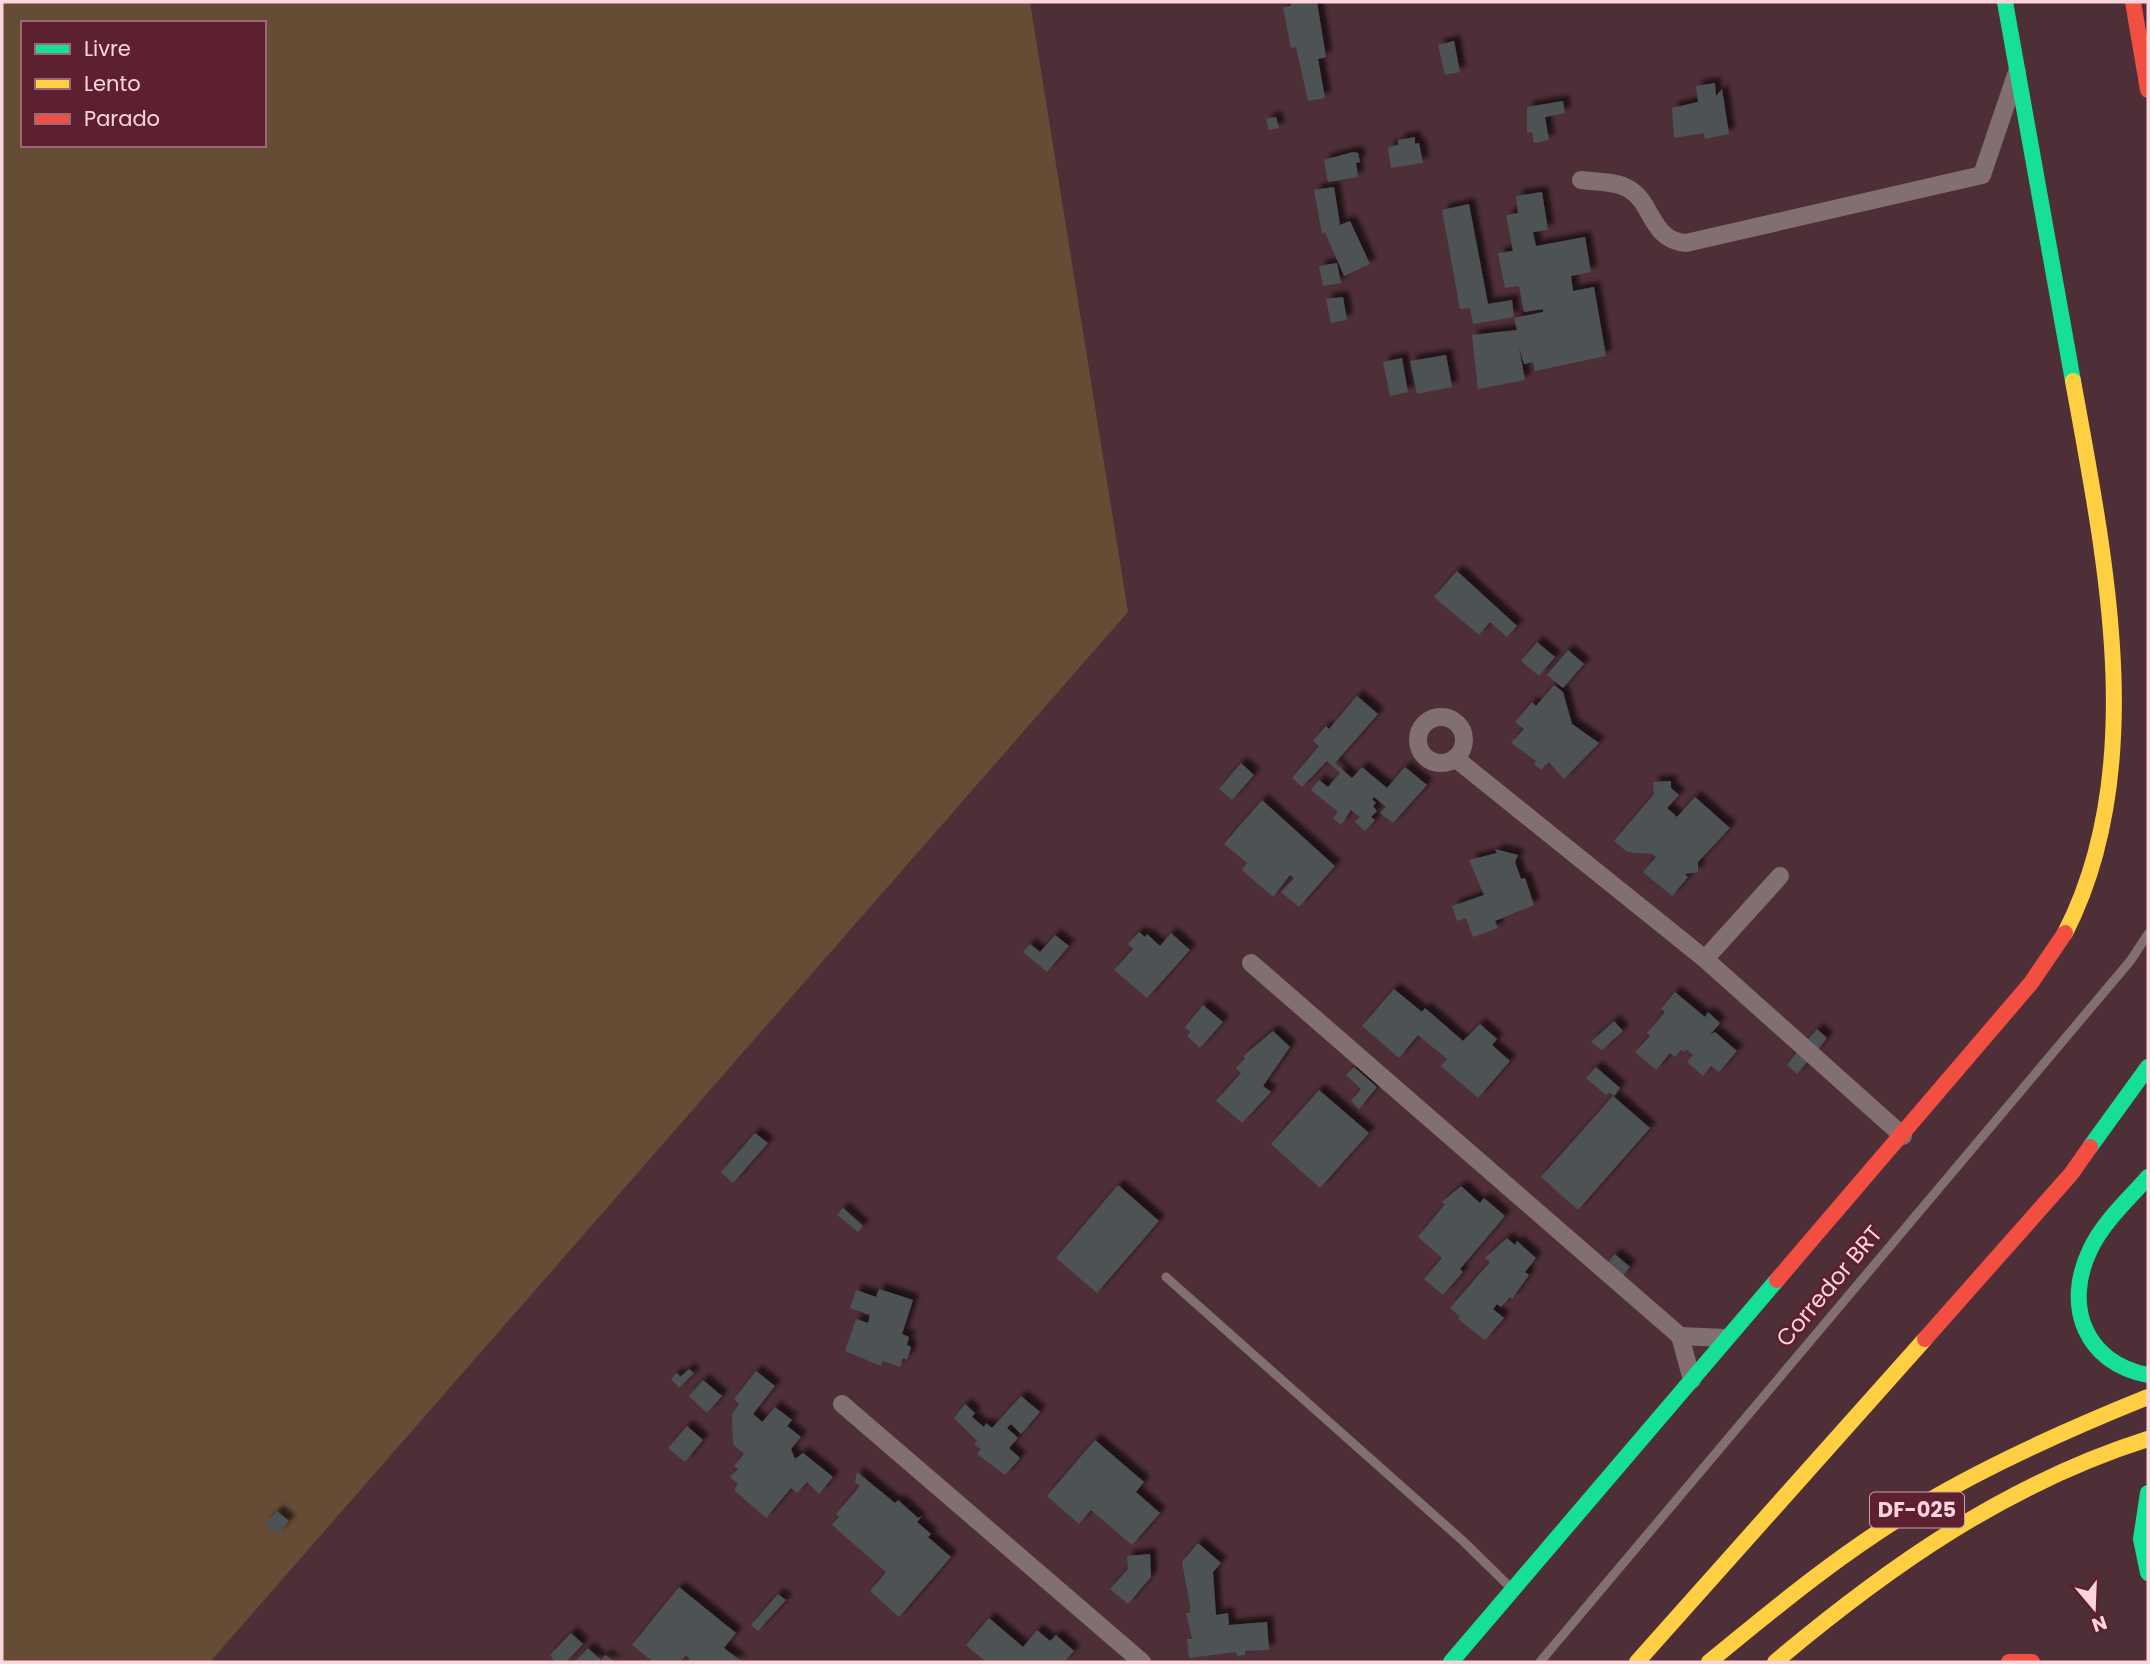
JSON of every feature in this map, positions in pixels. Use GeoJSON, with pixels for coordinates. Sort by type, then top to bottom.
{"type":"FeatureCollection","features":[{"type":"Feature","properties":{"kind":"main road"},"geometry":{"type":"LineString","coordinates":[[1451,1662],[2031,983],[2078,912],[2103,855],[2119,796],[2123,757],[2123,679],[2114,610],[2004,2]]}},
{"type":"Feature","properties":{"kind":"main road"},"geometry":{"type":"LineString","coordinates":[[2133,2],[2148,90]]}},
{"type":"Feature","properties":{"kind":"main road"},"geometry":{"type":"LineString","coordinates":[[1637,1662],[2071,1174],[2148,1067]]}},
{"type":"Feature","properties":{"kind":"main road"},"geometry":{"type":"LineString","coordinates":[[2148,1177],[2092,1248],[2078,1289],[2081,1318],[2092,1345],[2113,1364],[2148,1375]]}},
{"type":"Feature","properties":{"kind":"main road","name":"DF-025"},"geometry":{"type":"LineString","coordinates":[[1709,1662],[1822,1572],[1893,1523],[2048,1439],[2148,1397]]}},
{"type":"Feature","properties":{"kind":"main road","name":"DF-025"},"geometry":{"type":"LineString","coordinates":[[1774,1662],[1863,1593],[1951,1530],[2035,1483],[2125,1445],[2148,1439]]}},
{"type":"Feature","properties":{"kind":"main road"},"geometry":{"type":"LineString","coordinates":[[2148,1493],[2141,1539],[2148,1573]]}},
{"type":"Feature","properties":{"kind":"main road"},"geometry":{"type":"LineString","coordinates":[[2009,1662],[2032,1662]]}},
{"type":"Feature","properties":{"kind":"street"},"geometry":{"type":"LineString","coordinates":[[1581,180],[1628,188],[1637,195],[1662,233],[1672,242],[1686,243],[1982,175],[2018,68]]}},
{"type":"Feature","properties":{"kind":"street"},"geometry":{"type":"LineString","coordinates":[[1455,758],[1705,959],[1902,1136]]}},
{"type":"Feature","properties":{"kind":"street"},"geometry":{"type":"LineString","coordinates":[[1705,959],[1780,876]]}},
{"type":"Feature","properties":{"kind":"street"},"geometry":{"type":"LineString","coordinates":[[1251,963],[1680,1336],[1692,1380]]}},
{"type":"Feature","properties":{"kind":"street"},"geometry":{"type":"LineString","coordinates":[[1680,1336],[1725,1338]]}},
{"type":"Feature","properties":{"kind":"street"},"geometry":{"type":"LineString","coordinates":[[842,1404],[1142,1662]]}},
{"type":"Feature","properties":{"kind":"lane"},"geometry":{"type":"LineString","coordinates":[[2141,51],[2144,2]]}},
{"type":"Feature","properties":{"kind":"lane","name":"Corredor BRT"},"geometry":{"type":"LineString","coordinates":[[1540,1662],[2018,1090],[2131,960],[2148,934]]}},
{"type":"Feature","properties":{"kind":"lane"},"geometry":{"type":"LineString","coordinates":[[1166,1277],[1463,1541],[1513,1590]]}},
{"type":"Feature","properties":{"kind":"shaded area"},"geometry":{"type":"Polygon","coordinates":[[[2,2],[1030,2],[1128,612],[210,1662],[2,1662],[2,2]]]}},
{"type":"Feature","properties":{"kind":"building"},"geometry":{"type":"Polygon","coordinates":[[[1290,2],[1317,2],[1326,57],[1318,59],[1325,98],[1308,101],[1296,47],[1291,48],[1283,7],[1291,6],[1290,2]]]}},
{"type":"Feature","properties":{"kind":"building"},"geometry":{"type":"Polygon","coordinates":[[[1454,41],[1460,72],[1445,75],[1438,45],[1454,41]]]}},
{"type":"Feature","properties":{"kind":"building"},"geometry":{"type":"Polygon","coordinates":[[[1715,83],[1716,96],[1722,89],[1729,134],[1705,139],[1704,133],[1674,138],[1672,108],[1698,102],[1696,86],[1715,83]]]}},
{"type":"Feature","properties":{"kind":"building"},"geometry":{"type":"Polygon","coordinates":[[[1563,101],[1565,113],[1545,117],[1549,140],[1534,143],[1532,132],[1527,133],[1527,107],[1563,101]]]}},
{"type":"Feature","properties":{"kind":"building"},"geometry":{"type":"Polygon","coordinates":[[[1276,117],[1279,128],[1269,130],[1266,119],[1276,117]]]}},
{"type":"Feature","properties":{"kind":"building"},"geometry":{"type":"Polygon","coordinates":[[[1415,137],[1423,163],[1391,168],[1388,147],[1398,145],[1398,140],[1415,137]]]}},
{"type":"Feature","properties":{"kind":"building"},"geometry":{"type":"Polygon","coordinates":[[[1358,153],[1360,162],[1356,163],[1358,177],[1328,182],[1324,160],[1358,153]]]}},
{"type":"Feature","properties":{"kind":"building"},"geometry":{"type":"Polygon","coordinates":[[[1334,187],[1340,225],[1350,221],[1370,264],[1344,276],[1325,232],[1322,234],[1314,190],[1334,187]]]}},
{"type":"Feature","properties":{"kind":"building"},"geometry":{"type":"Polygon","coordinates":[[[1542,192],[1548,230],[1533,232],[1536,246],[1585,237],[1591,272],[1571,276],[1573,291],[1594,287],[1606,356],[1535,371],[1533,362],[1524,364],[1519,348],[1525,380],[1478,389],[1472,335],[1517,330],[1514,318],[1543,312],[1543,309],[1524,312],[1519,286],[1505,288],[1498,253],[1513,251],[1506,215],[1518,213],[1516,196],[1542,192]]]}},
{"type":"Feature","properties":{"kind":"building"},"geometry":{"type":"Polygon","coordinates":[[[1469,204],[1488,304],[1512,300],[1514,317],[1473,324],[1470,308],[1460,309],[1442,210],[1469,204]]]}},
{"type":"Feature","properties":{"kind":"building"},"geometry":{"type":"Polygon","coordinates":[[[1337,263],[1341,283],[1323,286],[1319,266],[1337,263]]]}},
{"type":"Feature","properties":{"kind":"building"},"geometry":{"type":"Polygon","coordinates":[[[1343,297],[1347,320],[1331,323],[1326,299],[1343,297]]]}},
{"type":"Feature","properties":{"kind":"building"},"geometry":{"type":"Polygon","coordinates":[[[1446,355],[1452,387],[1417,394],[1410,361],[1446,355]]]}},
{"type":"Feature","properties":{"kind":"building"},"geometry":{"type":"Polygon","coordinates":[[[1402,358],[1408,392],[1390,396],[1383,362],[1402,358]]]}},
{"type":"Feature","properties":{"kind":"building"},"geometry":{"type":"Polygon","coordinates":[[[1457,571],[1517,626],[1507,637],[1490,622],[1479,635],[1434,597],[1457,571]]]}},
{"type":"Feature","properties":{"kind":"building"},"geometry":{"type":"Polygon","coordinates":[[[1537,642],[1555,657],[1539,676],[1521,661],[1537,642]]]}},
{"type":"Feature","properties":{"kind":"building"},"geometry":{"type":"Polygon","coordinates":[[[1568,650],[1584,664],[1563,688],[1547,675],[1568,650]]]}},
{"type":"Feature","properties":{"kind":"building"},"geometry":{"type":"Polygon","coordinates":[[[1554,685],[1563,692],[1572,724],[1599,743],[1564,779],[1549,762],[1541,770],[1534,764],[1536,761],[1511,743],[1524,729],[1515,722],[1532,702],[1536,706],[1554,685]]]}},
{"type":"Feature","properties":{"kind":"building"},"geometry":{"type":"Polygon","coordinates":[[[1357,696],[1378,714],[1335,763],[1352,778],[1362,767],[1387,788],[1405,767],[1427,785],[1393,823],[1380,813],[1386,807],[1374,797],[1372,799],[1376,803],[1373,806],[1377,811],[1371,817],[1375,820],[1365,831],[1355,822],[1360,817],[1351,810],[1341,825],[1333,818],[1338,812],[1311,790],[1319,780],[1328,787],[1340,773],[1327,761],[1302,787],[1292,778],[1319,746],[1313,741],[1326,726],[1329,729],[1357,696]]]}},
{"type":"Feature","properties":{"kind":"building"},"geometry":{"type":"Polygon","coordinates":[[[1241,763],[1254,775],[1232,800],[1219,789],[1241,763]]]}},
{"type":"Feature","properties":{"kind":"building"},"geometry":{"type":"Polygon","coordinates":[[[1671,781],[1671,788],[1679,795],[1667,808],[1677,817],[1695,797],[1730,828],[1698,862],[1698,872],[1685,874],[1688,877],[1672,896],[1643,872],[1656,857],[1652,854],[1627,852],[1614,841],[1654,794],[1653,782],[1671,781]]]}},
{"type":"Feature","properties":{"kind":"building"},"geometry":{"type":"Polygon","coordinates":[[[1262,800],[1335,866],[1299,907],[1281,892],[1294,878],[1290,875],[1273,897],[1242,870],[1247,863],[1224,844],[1262,800]]]}},
{"type":"Feature","properties":{"kind":"building"},"geometry":{"type":"Polygon","coordinates":[[[1495,849],[1518,855],[1515,862],[1521,879],[1525,878],[1534,905],[1495,921],[1498,928],[1473,937],[1466,918],[1457,921],[1452,906],[1484,895],[1469,860],[1497,853],[1495,849]]]}},
{"type":"Feature","properties":{"kind":"building"},"geometry":{"type":"Polygon","coordinates":[[[1139,932],[1145,937],[1147,934],[1160,946],[1171,933],[1190,950],[1147,998],[1114,970],[1133,949],[1128,944],[1139,932]]]}},
{"type":"Feature","properties":{"kind":"building"},"geometry":{"type":"Polygon","coordinates":[[[1055,935],[1069,946],[1047,972],[1023,952],[1030,944],[1040,952],[1055,935]]]}},
{"type":"Feature","properties":{"kind":"building"},"geometry":{"type":"Polygon","coordinates":[[[1394,989],[1422,1012],[1425,1008],[1463,1041],[1480,1024],[1497,1039],[1492,1045],[1510,1061],[1478,1098],[1441,1066],[1447,1059],[1418,1035],[1399,1058],[1362,1026],[1394,989]]]}},
{"type":"Feature","properties":{"kind":"building"},"geometry":{"type":"Polygon","coordinates":[[[1675,992],[1705,1017],[1708,1012],[1720,1023],[1710,1035],[1715,1032],[1737,1051],[1719,1072],[1711,1066],[1703,1076],[1687,1062],[1693,1055],[1686,1049],[1684,1052],[1681,1050],[1675,1057],[1670,1053],[1656,1070],[1635,1052],[1650,1036],[1647,1033],[1665,1012],[1661,1009],[1675,992]]]}},
{"type":"Feature","properties":{"kind":"building"},"geometry":{"type":"Polygon","coordinates":[[[1203,1005],[1223,1022],[1200,1048],[1187,1036],[1190,1032],[1185,1027],[1203,1005]]]}},
{"type":"Feature","properties":{"kind":"building"},"geometry":{"type":"Polygon","coordinates":[[[1614,1021],[1623,1031],[1602,1050],[1591,1042],[1614,1021]]]}},
{"type":"Feature","properties":{"kind":"building"},"geometry":{"type":"Polygon","coordinates":[[[1817,1029],[1827,1038],[1816,1052],[1805,1043],[1817,1029]]]}},
{"type":"Feature","properties":{"kind":"building"},"geometry":{"type":"Polygon","coordinates":[[[1273,1031],[1290,1047],[1263,1086],[1271,1092],[1242,1123],[1216,1101],[1241,1073],[1236,1068],[1245,1058],[1243,1056],[1273,1031]]]}},
{"type":"Feature","properties":{"kind":"building"},"geometry":{"type":"Polygon","coordinates":[[[1797,1052],[1808,1061],[1797,1074],[1787,1065],[1797,1052]]]}},
{"type":"Feature","properties":{"kind":"building"},"geometry":{"type":"Polygon","coordinates":[[[1354,1067],[1377,1087],[1359,1109],[1351,1101],[1361,1089],[1346,1075],[1354,1067]]]}},
{"type":"Feature","properties":{"kind":"building"},"geometry":{"type":"Polygon","coordinates":[[[1596,1067],[1620,1088],[1614,1096],[1609,1092],[1606,1095],[1586,1078],[1596,1067]]]}},
{"type":"Feature","properties":{"kind":"building"},"geometry":{"type":"Polygon","coordinates":[[[1319,1090],[1369,1133],[1320,1188],[1271,1144],[1319,1090]]]}},
{"type":"Feature","properties":{"kind":"building"},"geometry":{"type":"Polygon","coordinates":[[[1613,1096],[1650,1128],[1578,1210],[1541,1177],[1613,1096]]]}},
{"type":"Feature","properties":{"kind":"building"},"geometry":{"type":"Polygon","coordinates":[[[755,1133],[768,1143],[733,1183],[721,1172],[755,1133]]]}},
{"type":"Feature","properties":{"kind":"building"},"geometry":{"type":"Polygon","coordinates":[[[1118,1185],[1159,1221],[1097,1293],[1056,1258],[1118,1185]]]}},
{"type":"Feature","properties":{"kind":"building"},"geometry":{"type":"Polygon","coordinates":[[[1461,1186],[1480,1203],[1484,1198],[1505,1216],[1460,1269],[1463,1272],[1443,1295],[1424,1279],[1442,1258],[1418,1237],[1445,1204],[1442,1202],[1461,1186]]]}},
{"type":"Feature","properties":{"kind":"building"},"geometry":{"type":"Polygon","coordinates":[[[843,1208],[863,1226],[858,1232],[837,1215],[843,1208]]]}},
{"type":"Feature","properties":{"kind":"building"},"geometry":{"type":"Polygon","coordinates":[[[1507,1238],[1515,1245],[1517,1241],[1536,1258],[1525,1272],[1529,1275],[1512,1299],[1510,1297],[1501,1307],[1497,1304],[1493,1309],[1504,1318],[1485,1340],[1458,1319],[1460,1317],[1450,1308],[1490,1262],[1485,1258],[1507,1238]]]}},
{"type":"Feature","properties":{"kind":"building"},"geometry":{"type":"Polygon","coordinates":[[[1615,1254],[1630,1267],[1622,1277],[1607,1264],[1615,1254]]]}},
{"type":"Feature","properties":{"kind":"building"},"geometry":{"type":"Polygon","coordinates":[[[879,1289],[913,1300],[902,1334],[909,1337],[907,1345],[911,1347],[907,1360],[903,1358],[900,1367],[883,1361],[881,1366],[845,1351],[856,1319],[868,1323],[870,1315],[850,1308],[856,1290],[876,1297],[879,1289]]]}},
{"type":"Feature","properties":{"kind":"building"},"geometry":{"type":"Polygon","coordinates":[[[689,1369],[694,1373],[679,1388],[671,1379],[677,1373],[680,1377],[689,1369]]]}},
{"type":"Feature","properties":{"kind":"building"},"geometry":{"type":"Polygon","coordinates":[[[756,1371],[775,1386],[753,1414],[762,1422],[775,1407],[792,1420],[787,1426],[801,1437],[791,1449],[795,1459],[803,1453],[833,1477],[819,1494],[807,1482],[797,1493],[791,1488],[766,1518],[734,1490],[738,1484],[730,1477],[738,1469],[734,1466],[744,1454],[733,1444],[732,1414],[739,1404],[734,1399],[756,1371]]]}},
{"type":"Feature","properties":{"kind":"building"},"geometry":{"type":"Polygon","coordinates":[[[703,1380],[722,1396],[707,1413],[689,1396],[703,1380]]]}},
{"type":"Feature","properties":{"kind":"building"},"geometry":{"type":"Polygon","coordinates":[[[1021,1396],[1040,1412],[1021,1434],[1011,1424],[1007,1428],[1018,1438],[1009,1448],[1020,1458],[1005,1475],[977,1454],[981,1449],[974,1444],[977,1441],[954,1418],[965,1404],[975,1413],[972,1417],[984,1427],[986,1423],[992,1428],[1021,1396]]]}},
{"type":"Feature","properties":{"kind":"building"},"geometry":{"type":"Polygon","coordinates":[[[687,1426],[703,1440],[685,1462],[668,1448],[687,1426]]]}},
{"type":"Feature","properties":{"kind":"building"},"geometry":{"type":"Polygon","coordinates":[[[1095,1440],[1144,1482],[1136,1492],[1160,1513],[1132,1545],[1091,1510],[1079,1524],[1047,1496],[1095,1440]]]}},
{"type":"Feature","properties":{"kind":"building"},"geometry":{"type":"Polygon","coordinates":[[[857,1472],[895,1503],[898,1500],[918,1518],[922,1516],[917,1522],[931,1534],[928,1537],[951,1557],[899,1617],[870,1591],[886,1572],[832,1525],[839,1517],[836,1514],[860,1486],[855,1482],[857,1472]]]}},
{"type":"Feature","properties":{"kind":"building"},"geometry":{"type":"Polygon","coordinates":[[[277,1511],[289,1521],[277,1534],[265,1524],[277,1511]]]}},
{"type":"Feature","properties":{"kind":"building"},"geometry":{"type":"Polygon","coordinates":[[[1198,1543],[1221,1563],[1213,1572],[1216,1615],[1228,1613],[1229,1625],[1267,1622],[1269,1650],[1245,1651],[1245,1655],[1237,1656],[1236,1652],[1189,1658],[1187,1639],[1192,1639],[1186,1613],[1190,1613],[1190,1606],[1182,1562],[1198,1543]]]}},
{"type":"Feature","properties":{"kind":"building"},"geometry":{"type":"Polygon","coordinates":[[[1150,1554],[1151,1577],[1128,1604],[1110,1589],[1128,1569],[1127,1556],[1150,1554]]]}},
{"type":"Feature","properties":{"kind":"building"},"geometry":{"type":"Polygon","coordinates":[[[679,1587],[736,1633],[724,1648],[742,1662],[687,1662],[690,1659],[686,1655],[680,1662],[650,1662],[651,1660],[632,1645],[679,1587]]]}},
{"type":"Feature","properties":{"kind":"building"},"geometry":{"type":"Polygon","coordinates":[[[778,1594],[786,1600],[758,1631],[751,1625],[778,1594]]]}},
{"type":"Feature","properties":{"kind":"building"},"geometry":{"type":"Polygon","coordinates":[[[989,1618],[1023,1647],[1037,1630],[1050,1641],[1056,1635],[1074,1651],[1064,1662],[986,1662],[966,1645],[989,1618]]]}},
{"type":"Feature","properties":{"kind":"building"},"geometry":{"type":"Polygon","coordinates":[[[571,1633],[583,1644],[566,1662],[555,1662],[550,1655],[571,1633]]]}},
{"type":"Feature","properties":{"kind":"building"},"geometry":{"type":"Polygon","coordinates":[[[588,1648],[601,1660],[605,1655],[615,1662],[575,1662],[588,1648]]]}},
{"type":"Feature","properties":{"kind":"traffic: fast"},"geometry":{"type":"LineString","coordinates":[[2005,2],[2073,381]]}},
{"type":"Feature","properties":{"kind":"traffic: fast"},"geometry":{"type":"LineString","coordinates":[[2090,1147],[2148,1067]]}},
{"type":"Feature","properties":{"kind":"traffic: fast"},"geometry":{"type":"LineString","coordinates":[[2148,1177],[2095,1240],[2082,1271],[2079,1291],[2080,1311],[2085,1329],[2095,1345],[2126,1368],[2148,1375]]}},
{"type":"Feature","properties":{"kind":"traffic: fast"},"geometry":{"type":"LineString","coordinates":[[1451,1662],[1777,1280]]}},
{"type":"Feature","properties":{"kind":"traffic: fast"},"geometry":{"type":"LineString","coordinates":[[2148,1493],[2141,1539],[2148,1573]]}},
{"type":"Feature","properties":{"kind":"traffic: slow"},"geometry":{"type":"LineString","coordinates":[[2065,933],[2091,869],[2107,802],[2113,733],[2113,661],[2107,590],[2073,381]]}},
{"type":"Feature","properties":{"kind":"traffic: slow"},"geometry":{"type":"LineString","coordinates":[[1637,1662],[1925,1339]]}},
{"type":"Feature","properties":{"kind":"traffic: slow"},"geometry":{"type":"LineString","coordinates":[[1709,1662],[1786,1599],[1894,1521],[2033,1446],[2148,1397]]}},
{"type":"Feature","properties":{"kind":"traffic: slow"},"geometry":{"type":"LineString","coordinates":[[1775,1662],[1861,1593],[1997,1504],[2046,1479],[2148,1439]]}},
{"type":"Feature","properties":{"kind":"traffic: jam"},"geometry":{"type":"LineString","coordinates":[[2133,2],[2148,90]]}},
{"type":"Feature","properties":{"kind":"traffic: jam"},"geometry":{"type":"LineString","coordinates":[[1777,1280],[2031,983],[2065,933]]}},
{"type":"Feature","properties":{"kind":"traffic: jam"},"geometry":{"type":"LineString","coordinates":[[1925,1339],[2071,1174],[2090,1147]]}},
{"type":"Feature","properties":{"kind":"traffic: jam"},"geometry":{"type":"LineString","coordinates":[[2009,1662],[2032,1662]]}}]}
